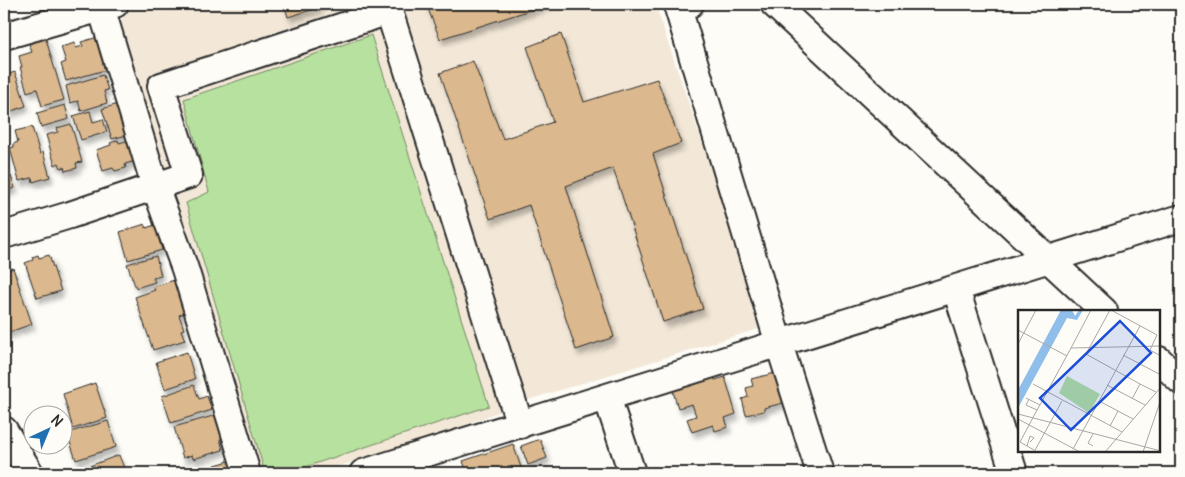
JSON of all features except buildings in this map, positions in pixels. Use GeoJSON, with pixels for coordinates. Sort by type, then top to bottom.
{"type":"FeatureCollection","features":[{"type":"Feature","properties":{"kind":"street"},"geometry":{"type":"LineString","coordinates":[[690,4],[678,8],[779,344],[820,473]]}},
{"type":"Feature","properties":{"kind":"street"},"geometry":{"type":"LineString","coordinates":[[774,4],[1103,310]]}},
{"type":"Feature","properties":{"kind":"street"},"geometry":{"type":"LineString","coordinates":[[4,36],[105,5],[154,186],[185,269],[247,473]]}},
{"type":"Feature","properties":{"kind":"street"},"geometry":{"type":"LineString","coordinates":[[4,235],[189,176],[160,86],[388,8],[520,425]]}},
{"type":"Feature","properties":{"kind":"street"},"geometry":{"type":"LineString","coordinates":[[364,473],[435,463],[520,425],[1181,218]]}},
{"type":"Feature","properties":{"kind":"street"},"geometry":{"type":"LineString","coordinates":[[956,289],[1014,473]]}},
{"type":"Feature","properties":{"kind":"street"},"geometry":{"type":"LineString","coordinates":[[1160,361],[1181,381]]}},
{"type":"Feature","properties":{"kind":"street"},"geometry":{"type":"LineString","coordinates":[[608,397],[632,473]]}},
{"type":"Feature","properties":{"kind":"street"},"geometry":{"type":"LineString","coordinates":[[4,430],[30,473]]}},
{"type":"Feature","properties":{"kind":"shaded area"},"geometry":{"type":"Polygon","coordinates":[[[149,4],[655,4],[765,327],[531,399],[442,434],[318,473],[256,473],[181,214],[118,26],[127,11],[149,4]]]}},
{"type":"Feature","properties":{"kind":"green space"},"geometry":{"type":"Polygon","coordinates":[[[371,35],[489,406],[287,473],[265,473],[186,203],[209,192],[184,99],[371,35]]]}}]}
